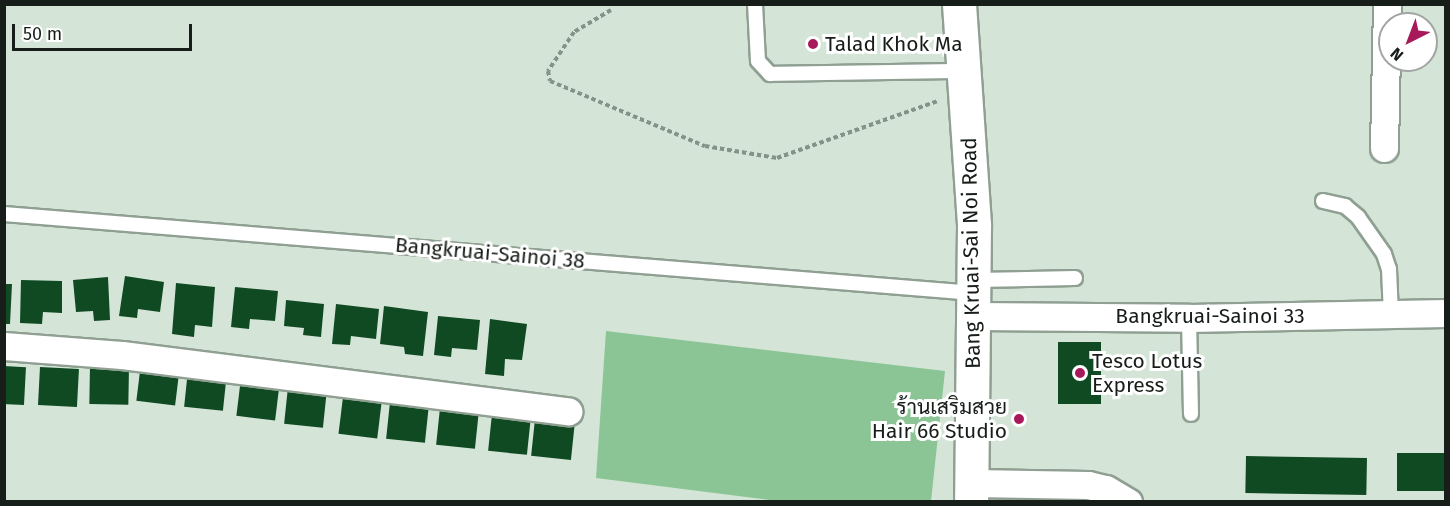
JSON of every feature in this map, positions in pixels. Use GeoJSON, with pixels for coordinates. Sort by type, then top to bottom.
{"type":"FeatureCollection","features":[{"type":"Feature","properties":{"kind":"main road","name":"Bang Kruai-Sai Noi Road"},"geometry":{"type":"LineString","coordinates":[[959,4],[967,81],[975,296],[973,492]]}},
{"type":"Feature","properties":{"kind":"street"},"geometry":{"type":"LineString","coordinates":[[1384,148],[1387,4]]}},
{"type":"Feature","properties":{"kind":"street","name":"Bangkruai-Sainoi 33"},"geometry":{"type":"LineString","coordinates":[[975,296],[1189,318],[1446,313]]}},
{"type":"Feature","properties":{"kind":"street"},"geometry":{"type":"LineString","coordinates":[[4,346],[133,356],[568,411]]}},
{"type":"Feature","properties":{"kind":"street"},"geometry":{"type":"LineString","coordinates":[[973,492],[1088,485],[1128,501]]}},
{"type":"Feature","properties":{"kind":"lane"},"geometry":{"type":"LineString","coordinates":[[755,4],[758,61],[770,74],[967,81]]}},
{"type":"Feature","properties":{"kind":"lane"},"geometry":{"type":"LineString","coordinates":[[1323,201],[1346,206],[1377,244],[1389,269],[1391,314]]}},
{"type":"Feature","properties":{"kind":"lane","name":"Bangkruai-Sainoi 38"},"geometry":{"type":"LineString","coordinates":[[4,214],[975,296],[1075,278]]}},
{"type":"Feature","properties":{"kind":"lane"},"geometry":{"type":"LineString","coordinates":[[1189,318],[1191,414]]}},
{"type":"Feature","properties":{"kind":"path"},"geometry":{"type":"LineString","coordinates":[[611,10],[574,32],[548,71],[550,81],[705,146],[777,158],[967,81]]}},
{"type":"Feature","properties":{"kind":"green space"},"geometry":{"type":"Polygon","coordinates":[[[606,331],[945,371],[931,501],[777,501],[596,478],[606,331]]]}},
{"type":"Feature","properties":{"kind":"building"},"geometry":{"type":"Polygon","coordinates":[[[125,276],[164,282],[160,312],[138,309],[137,318],[119,316],[125,276]]]}},
{"type":"Feature","properties":{"kind":"building"},"geometry":{"type":"Polygon","coordinates":[[[108,277],[110,320],[94,321],[93,311],[76,312],[73,280],[108,277]]]}},
{"type":"Feature","properties":{"kind":"building"},"geometry":{"type":"Polygon","coordinates":[[[21,280],[62,281],[62,313],[43,312],[42,324],[20,323],[21,280]]]}},
{"type":"Feature","properties":{"kind":"building"},"geometry":{"type":"Polygon","coordinates":[[[176,283],[215,287],[212,327],[195,325],[194,337],[172,334],[176,283]]]}},
{"type":"Feature","properties":{"kind":"building"},"geometry":{"type":"Polygon","coordinates":[[[4,284],[12,284],[10,324],[4,324],[4,284]]]}},
{"type":"Feature","properties":{"kind":"building"},"geometry":{"type":"Polygon","coordinates":[[[235,287],[278,291],[275,321],[250,319],[249,329],[231,327],[235,287]]]}},
{"type":"Feature","properties":{"kind":"building"},"geometry":{"type":"Polygon","coordinates":[[[286,300],[324,304],[321,337],[303,335],[304,328],[284,326],[286,300]]]}},
{"type":"Feature","properties":{"kind":"building"},"geometry":{"type":"Polygon","coordinates":[[[336,304],[379,309],[376,339],[351,336],[350,345],[332,344],[336,304]]]}},
{"type":"Feature","properties":{"kind":"building"},"geometry":{"type":"Polygon","coordinates":[[[384,306],[428,312],[423,356],[405,354],[404,347],[380,344],[384,306]]]}},
{"type":"Feature","properties":{"kind":"building"},"geometry":{"type":"Polygon","coordinates":[[[438,316],[480,320],[477,350],[452,348],[451,357],[434,355],[438,316]]]}},
{"type":"Feature","properties":{"kind":"building"},"geometry":{"type":"Polygon","coordinates":[[[490,319],[527,324],[522,360],[505,359],[504,376],[485,374],[490,319]]]}},
{"type":"Feature","properties":{"kind":"building","name":"Tesco Lotus Express"},"geometry":{"type":"Polygon","coordinates":[[[1058,342],[1101,342],[1101,404],[1058,404],[1058,342]]]}},
{"type":"Feature","properties":{"kind":"building"},"geometry":{"type":"Polygon","coordinates":[[[141,363],[180,368],[175,405],[136,401],[141,363]]]}},
{"type":"Feature","properties":{"kind":"building"},"geometry":{"type":"Polygon","coordinates":[[[4,366],[26,367],[24,405],[4,404],[4,366]]]}},
{"type":"Feature","properties":{"kind":"building"},"geometry":{"type":"Polygon","coordinates":[[[90,366],[129,367],[128,405],[89,404],[90,366]]]}},
{"type":"Feature","properties":{"kind":"building"},"geometry":{"type":"Polygon","coordinates":[[[40,367],[79,369],[77,407],[38,405],[40,367]]]}},
{"type":"Feature","properties":{"kind":"building"},"geometry":{"type":"Polygon","coordinates":[[[188,370],[227,374],[223,411],[184,407],[188,370]]]}},
{"type":"Feature","properties":{"kind":"building"},"geometry":{"type":"Polygon","coordinates":[[[241,378],[280,383],[275,420],[236,416],[241,378]]]}},
{"type":"Feature","properties":{"kind":"building"},"geometry":{"type":"Polygon","coordinates":[[[288,387],[327,391],[323,428],[284,424],[288,387]]]}},
{"type":"Feature","properties":{"kind":"building"},"geometry":{"type":"Polygon","coordinates":[[[343,397],[382,402],[377,438],[338,434],[343,397]]]}},
{"type":"Feature","properties":{"kind":"building"},"geometry":{"type":"Polygon","coordinates":[[[390,402],[429,406],[425,443],[386,439],[390,402]]]}},
{"type":"Feature","properties":{"kind":"building"},"geometry":{"type":"Polygon","coordinates":[[[440,408],[479,412],[475,449],[436,445],[440,408]]]}},
{"type":"Feature","properties":{"kind":"building"},"geometry":{"type":"Polygon","coordinates":[[[492,414],[531,418],[527,455],[488,451],[492,414]]]}},
{"type":"Feature","properties":{"kind":"building"},"geometry":{"type":"Polygon","coordinates":[[[535,419],[575,423],[571,460],[531,456],[535,419]]]}},
{"type":"Feature","properties":{"kind":"building"},"geometry":{"type":"Polygon","coordinates":[[[1397,453],[1446,453],[1446,491],[1397,491],[1397,453]]]}},
{"type":"Feature","properties":{"kind":"building"},"geometry":{"type":"Polygon","coordinates":[[[1246,456],[1367,458],[1366,495],[1245,493],[1246,456]]]}},
{"type":"Feature","properties":{"kind":"place","name":"Talad Khok Ma"},"geometry":{"type":"Point","coordinates":[813,44]}},
{"type":"Feature","properties":{"kind":"place","name":"Tesco Lotus Express"},"geometry":{"type":"Point","coordinates":[1080,373]}},
{"type":"Feature","properties":{"kind":"place","name":"ร้านเสริมสวย Hair 66 Studio"},"geometry":{"type":"Point","coordinates":[1019,419]}}]}
